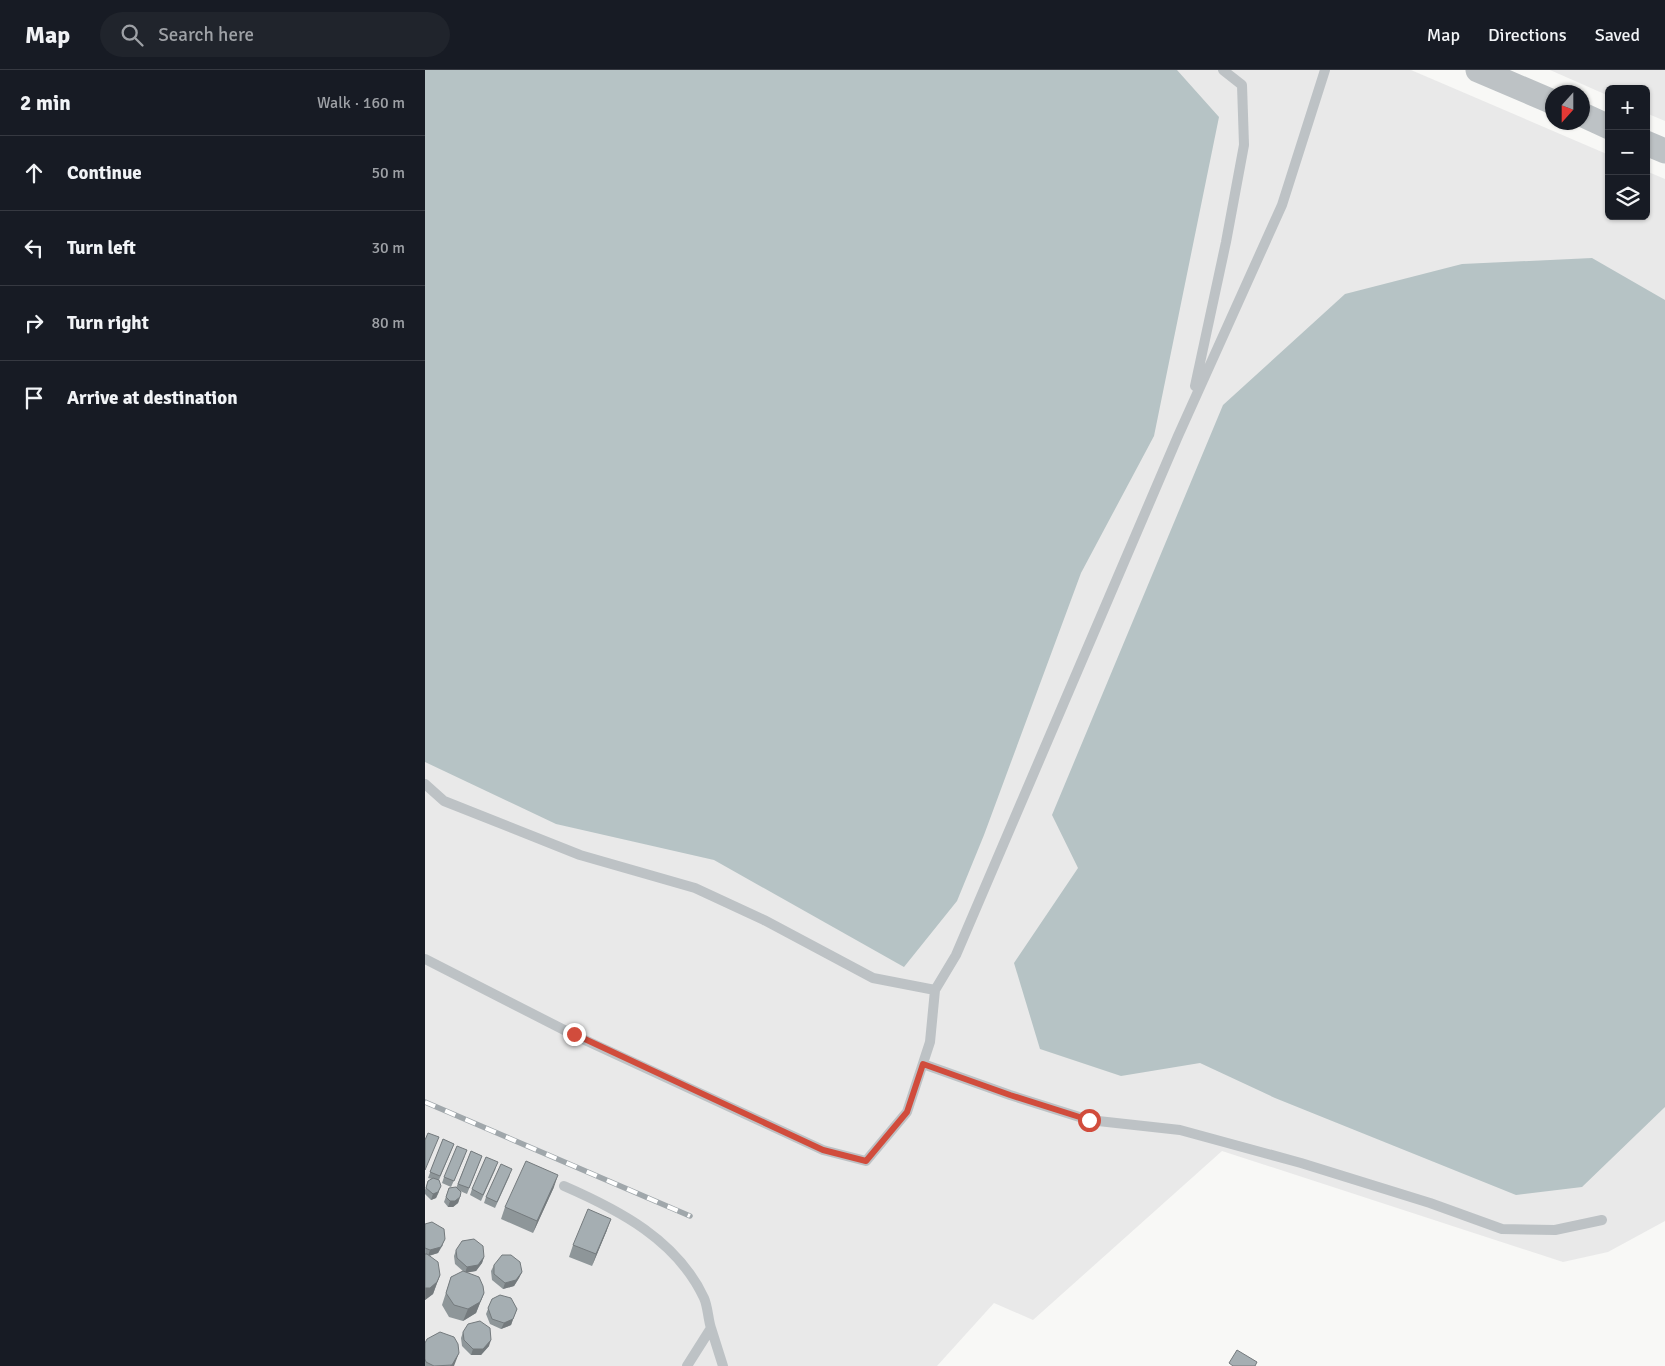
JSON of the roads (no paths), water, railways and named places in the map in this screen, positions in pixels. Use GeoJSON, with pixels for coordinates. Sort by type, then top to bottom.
{"type":"FeatureCollection","features":[{"type":"Feature","properties":{"kind":"street"},"geometry":{"type":"LineString","coordinates":[[1477,70],[1545,99]]}},
{"type":"Feature","properties":{"kind":"street"},"geometry":{"type":"LineString","coordinates":[[1590,118],[1605,125]]}},
{"type":"Feature","properties":{"kind":"street"},"geometry":{"type":"LineString","coordinates":[[1650,145],[1665,151]]}},
{"type":"Feature","properties":{"kind":"lane"},"geometry":{"type":"LineString","coordinates":[[1191,407],[1226,242],[1244,145],[1242,85],[1223,70]]}},
{"type":"Feature","properties":{"kind":"lane"},"geometry":{"type":"LineString","coordinates":[[425,959],[574,1034],[823,1150],[866,1161],[907,1112],[929,1042],[935,990],[956,955],[1191,407],[1282,205],[1325,70]]}},
{"type":"Feature","properties":{"kind":"lane"},"geometry":{"type":"LineString","coordinates":[[425,784],[443,801],[579,855],[695,888],[764,920],[873,978],[935,990]]}},
{"type":"Feature","properties":{"kind":"lane"},"geometry":{"type":"LineString","coordinates":[[923,1064],[1010,1095],[1089,1120],[1180,1130],[1301,1163],[1430,1203],[1502,1229],[1555,1230],[1602,1220]]}},
{"type":"Feature","properties":{"kind":"lane"},"geometry":{"type":"LineString","coordinates":[[563,1186],[608,1206],[657,1238],[683,1268],[704,1299],[723,1366]]}},
{"type":"Feature","properties":{"kind":"lane"},"geometry":{"type":"LineString","coordinates":[[687,1366],[711,1328]]}},
{"type":"Feature","properties":{"kind":"railway"},"geometry":{"type":"LineString","coordinates":[[425,1102],[690,1216]]}}]}
